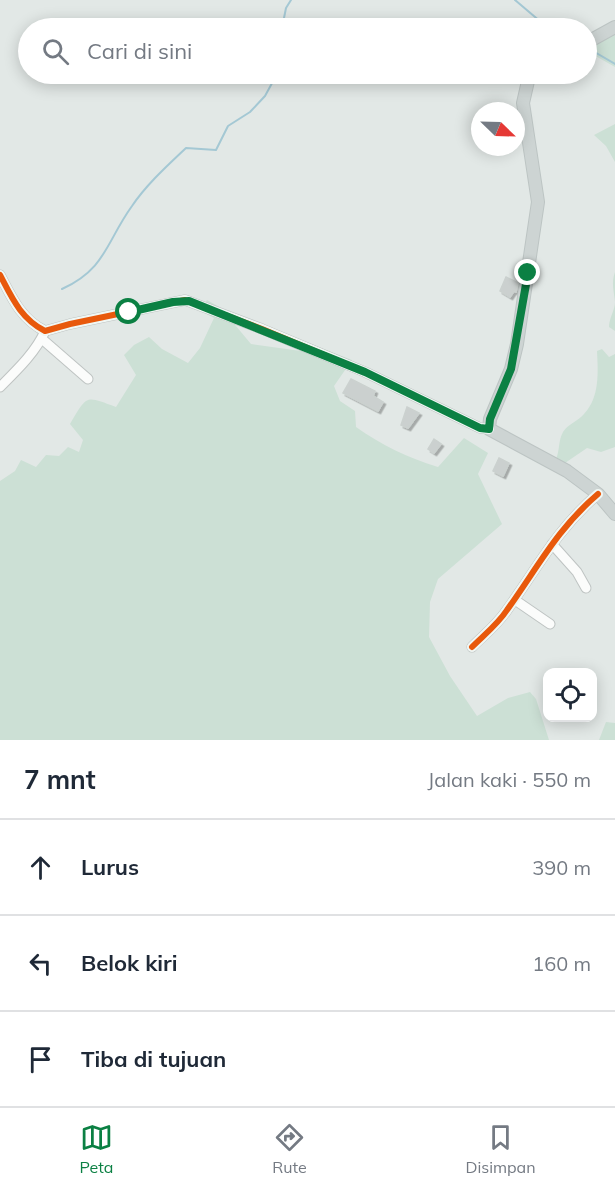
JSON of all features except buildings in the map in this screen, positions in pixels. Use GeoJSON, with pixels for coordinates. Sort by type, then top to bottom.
{"type":"FeatureCollection","features":[{"type":"Feature","properties":{"kind":"main road"},"geometry":{"type":"LineString","coordinates":[[597,37],[615,27]]}},
{"type":"Feature","properties":{"kind":"main road"},"geometry":{"type":"LineString","coordinates":[[527,84],[523,103],[538,202],[517,344],[511,369],[490,419],[489,429],[567,471],[598,494],[615,514]]}},
{"type":"Feature","properties":{"kind":"street"},"geometry":{"type":"LineString","coordinates":[[0,275],[19,311],[88,379]]}},
{"type":"Feature","properties":{"kind":"street"},"geometry":{"type":"LineString","coordinates":[[0,387],[43,335],[184,300],[262,329],[365,372],[480,428],[489,429]]}},
{"type":"Feature","properties":{"kind":"street"},"geometry":{"type":"LineString","coordinates":[[472,648],[506,613],[567,523],[598,494]]}},
{"type":"Feature","properties":{"kind":"street"},"geometry":{"type":"LineString","coordinates":[[552,544],[573,567],[586,588]]}},
{"type":"Feature","properties":{"kind":"street"},"geometry":{"type":"LineString","coordinates":[[514,600],[550,624]]}},
{"type":"Feature","properties":{"kind":"green space"},"geometry":{"type":"Polygon","coordinates":[[[615,34],[615,67],[597,57],[598,43],[615,34]]]}},
{"type":"Feature","properties":{"kind":"green space"},"geometry":{"type":"Polygon","coordinates":[[[615,124],[615,162],[606,146],[594,135],[615,124]]]}},
{"type":"Feature","properties":{"kind":"green space"},"geometry":{"type":"Polygon","coordinates":[[[615,272],[615,302],[613,283],[615,272]]]}},
{"type":"Feature","properties":{"kind":"green space"},"geometry":{"type":"Polygon","coordinates":[[[207,300],[221,308],[251,344],[301,351],[306,342],[352,360],[334,386],[340,401],[355,411],[356,427],[385,445],[438,467],[464,438],[488,453],[478,474],[502,524],[438,579],[430,602],[429,637],[450,676],[477,716],[508,698],[530,692],[536,699],[549,740],[0,740],[0,481],[15,471],[21,460],[36,467],[46,455],[59,456],[68,447],[79,452],[83,440],[70,424],[80,407],[88,400],[116,407],[136,375],[124,355],[134,345],[149,337],[162,349],[188,363],[200,348],[214,318],[199,310],[207,300]]]}},
{"type":"Feature","properties":{"kind":"green space"},"geometry":{"type":"Polygon","coordinates":[[[615,302],[615,331],[609,327],[615,302]]]}},
{"type":"Feature","properties":{"kind":"green space"},"geometry":{"type":"Polygon","coordinates":[[[602,349],[609,357],[615,354],[615,447],[601,452],[587,448],[565,463],[556,459],[561,435],[584,414],[593,400],[597,384],[597,351],[602,349]]]}},
{"type":"Feature","properties":{"kind":"green space"},"geometry":{"type":"Polygon","coordinates":[[[606,722],[615,723],[615,740],[599,740],[606,722]]]}},
{"type":"Feature","properties":{"kind":"waterway"},"geometry":{"type":"LineString","coordinates":[[284,18],[291,0]]}},
{"type":"Feature","properties":{"kind":"waterway"},"geometry":{"type":"LineString","coordinates":[[515,0],[536,18]]}},
{"type":"Feature","properties":{"kind":"waterway"},"geometry":{"type":"LineString","coordinates":[[597,53],[615,64]]}},
{"type":"Feature","properties":{"kind":"waterway"},"geometry":{"type":"LineString","coordinates":[[62,289],[88,273],[97,263],[132,206],[165,168],[186,148],[216,150],[228,126],[250,112],[265,96],[272,84]]}},
{"type":"Feature","properties":{"kind":"cycle path"},"geometry":{"type":"LineString","coordinates":[[0,275],[23,314],[45,331],[185,300],[365,372],[480,428],[489,429]]}},
{"type":"Feature","properties":{"kind":"cycle path"},"geometry":{"type":"LineString","coordinates":[[472,647],[499,620],[559,535],[598,494]]}},
{"type":"Feature","properties":{"kind":"route"},"geometry":{"type":"LineString","coordinates":[[129,312],[173,302],[189,301],[365,372],[480,428],[489,429],[490,419],[511,369],[528,273]]}}]}
